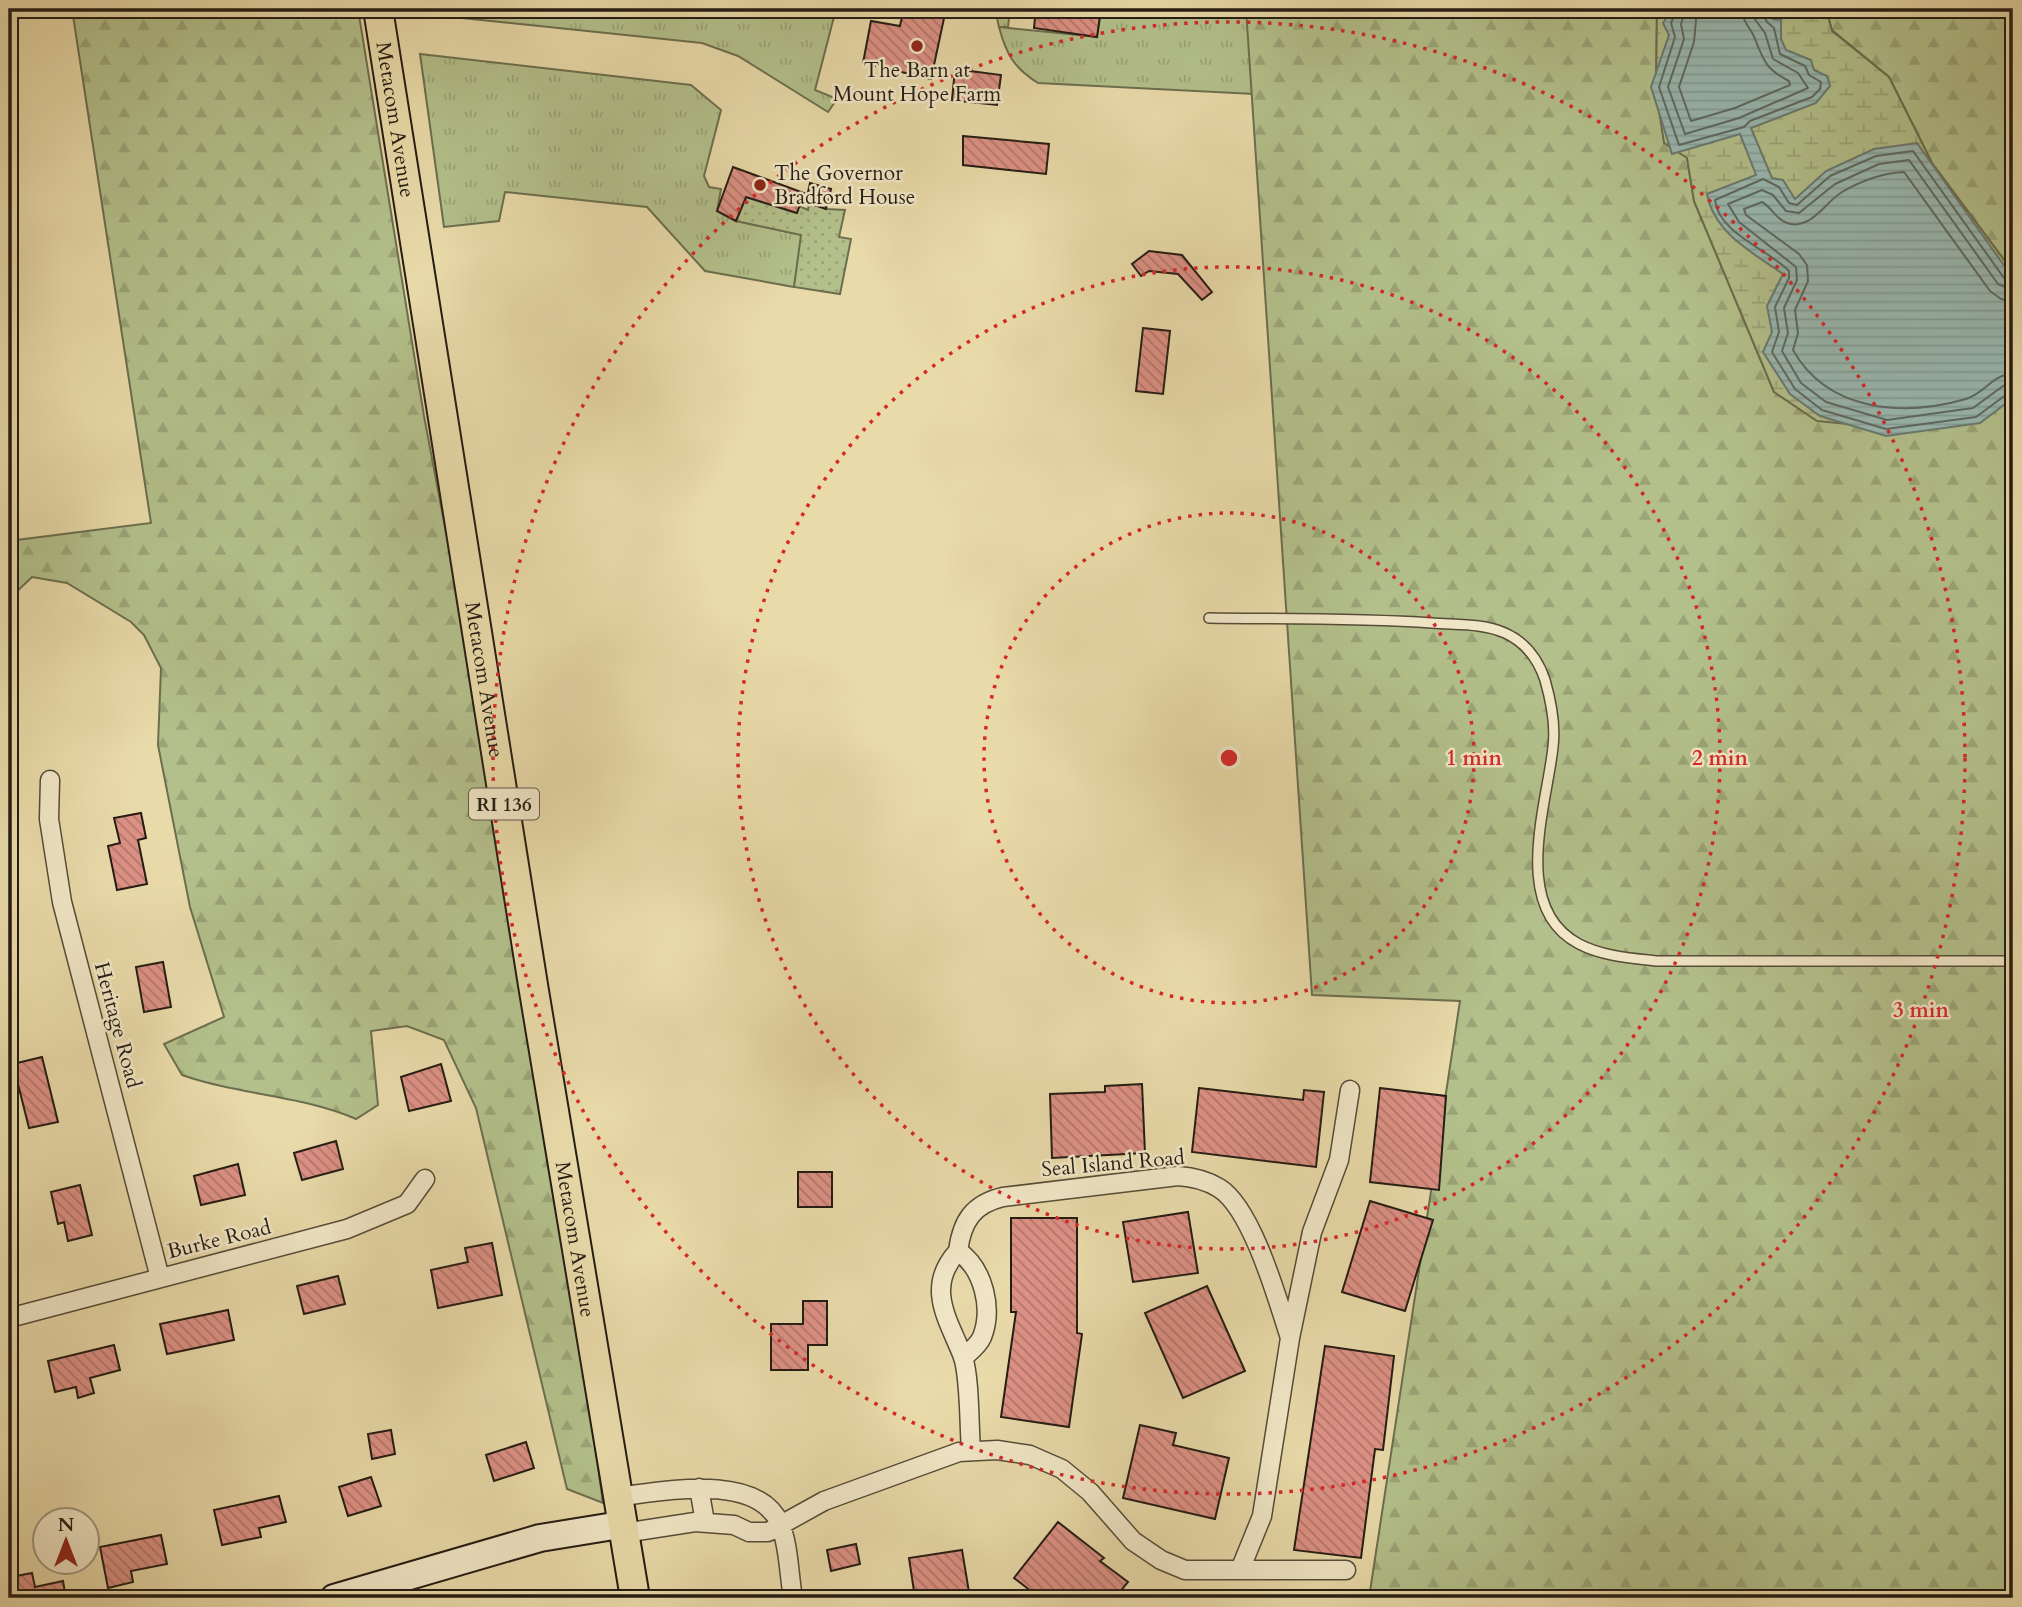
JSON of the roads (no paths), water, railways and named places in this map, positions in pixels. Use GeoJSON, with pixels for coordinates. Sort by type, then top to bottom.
{"type":"FeatureCollection","features":[{"type":"Feature","properties":{"kind":"main road","name":"Metacom Avenue"},"geometry":{"type":"LineString","coordinates":[[378,9],[616,1497],[635,1598]]}},
{"type":"Feature","properties":{"kind":"street","name":"Heritage Road"},"geometry":{"type":"LineString","coordinates":[[50,780],[49,819],[62,902],[160,1278]]}},
{"type":"Feature","properties":{"kind":"street","name":"Seal Island Road"},"geometry":{"type":"LineString","coordinates":[[1240,1570],[1262,1516],[1290,1338],[1312,1232],[1339,1160],[1350,1090]]}},
{"type":"Feature","properties":{"kind":"street","name":"Seal Island Road"},"geometry":{"type":"LineString","coordinates":[[971,1450],[963,1358],[947,1322],[941,1289],[943,1275],[958,1251],[962,1227],[969,1216],[988,1201],[1178,1176],[1194,1177],[1220,1188],[1238,1205],[1270,1273],[1290,1338]]}},
{"type":"Feature","properties":{"kind":"street","name":"Burke Road"},"geometry":{"type":"LineString","coordinates":[[9,1318],[232,1261],[386,1215],[407,1204],[425,1179]]}},
{"type":"Feature","properties":{"kind":"street"},"geometry":{"type":"LineString","coordinates":[[958,1251],[975,1268],[986,1300],[982,1337],[963,1358]]}},
{"type":"Feature","properties":{"kind":"street"},"geometry":{"type":"LineString","coordinates":[[334,1598],[540,1538],[705,1522],[734,1525],[760,1534],[781,1527],[824,1501],[971,1450],[1021,1453],[1062,1469],[1090,1492],[1133,1541],[1173,1566],[1185,1570],[1346,1570]]}},
{"type":"Feature","properties":{"kind":"street"},"geometry":{"type":"LineString","coordinates":[[699,1488],[705,1522]]}},
{"type":"Feature","properties":{"kind":"street"},"geometry":{"type":"LineString","coordinates":[[616,1497],[699,1488],[738,1494],[758,1501],[774,1514],[781,1527],[793,1598]]}},
{"type":"Feature","properties":{"kind":"lane"},"geometry":{"type":"LineString","coordinates":[[1209,618],[1388,620],[1474,626],[1505,633],[1521,643],[1540,663],[1552,705],[1554,745],[1537,850],[1538,886],[1559,927],[1577,943],[1606,954],[1656,961],[2013,961]]}},
{"type":"Feature","properties":{"kind":"water"},"geometry":{"type":"Polygon","coordinates":[[[1672,9],[1766,9],[1773,19],[1781,20],[1781,39],[1786,50],[1811,60],[1814,70],[1827,76],[1830,86],[1816,103],[1751,128],[1772,178],[1783,180],[1795,199],[1826,171],[1874,149],[1917,143],[2013,278],[2013,398],[1980,423],[1886,436],[1820,416],[1790,394],[1763,352],[1772,332],[1767,306],[1783,274],[1726,231],[1711,208],[1707,194],[1756,175],[1740,134],[1672,154],[1651,87],[1669,35],[1663,23],[1672,9]]]}},
{"type":"Feature","properties":{"kind":"place","name":"The Barn at Mount Hope Farm"},"geometry":{"type":"Point","coordinates":[917,46]}},
{"type":"Feature","properties":{"kind":"place","name":"The Governor Bradford House"},"geometry":{"type":"Point","coordinates":[760,185]}}]}
